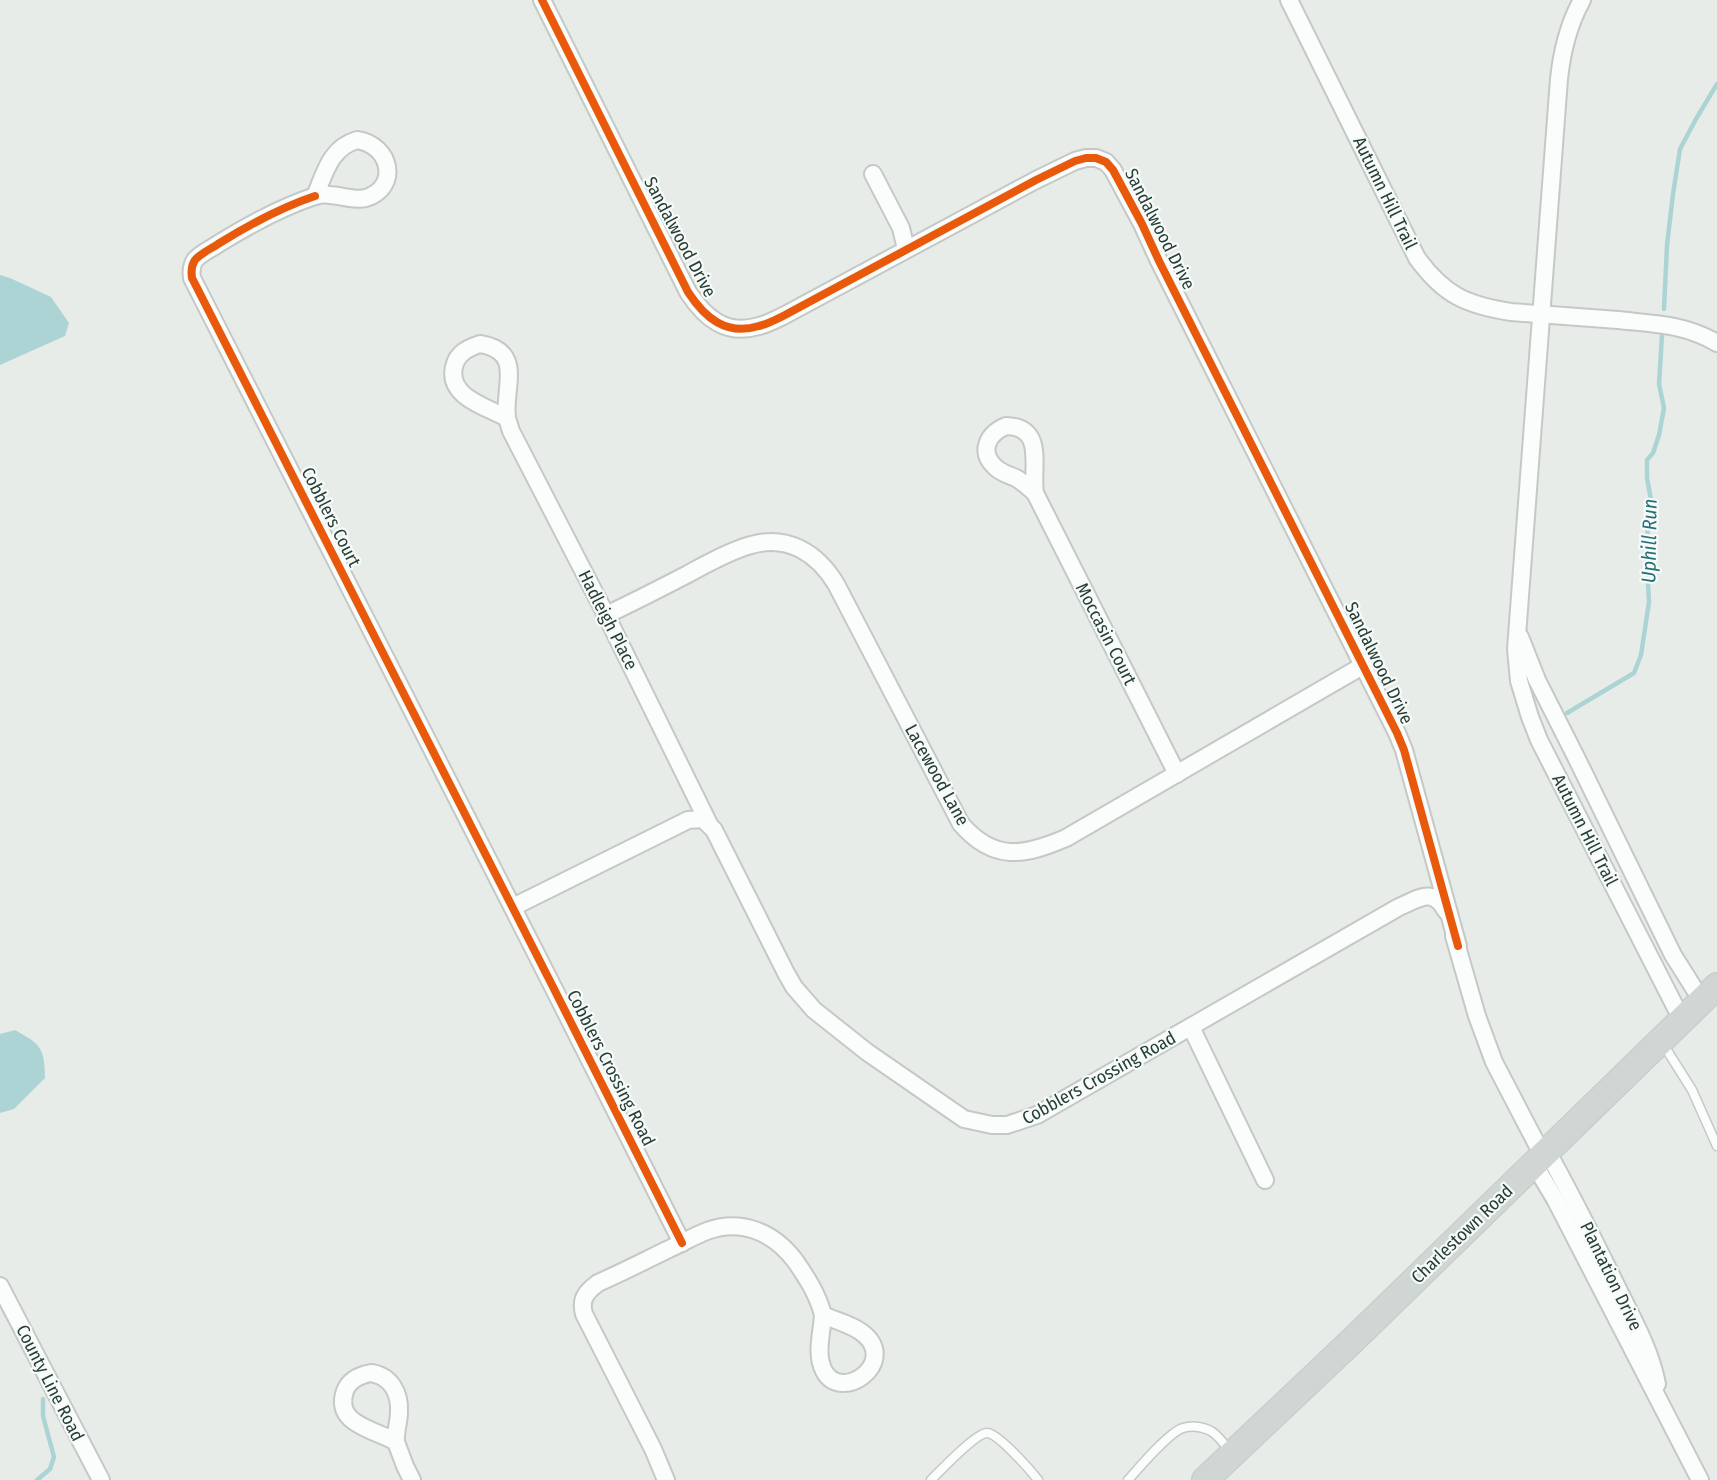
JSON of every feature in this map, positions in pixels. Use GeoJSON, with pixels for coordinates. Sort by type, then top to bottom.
{"type":"FeatureCollection","features":[{"type":"Feature","properties":{"kind":"main road","name":"Charlestown Road"},"geometry":{"type":"LineString","coordinates":[[1205,1480],[1354,1339],[1710,993]]}},
{"type":"Feature","properties":{"kind":"street","name":"Sandalwood Drive"},"geometry":{"type":"LineString","coordinates":[[542,0],[688,292],[707,317],[732,328],[758,327],[785,315],[1075,161],[1096,158],[1106,162],[1113,170],[1142,224],[1397,733],[1404,750],[1458,946]]}},
{"type":"Feature","properties":{"kind":"street","name":"Autumn Hill Trail"},"geometry":{"type":"LineString","coordinates":[[1289,0],[1417,258],[1428,274],[1458,298],[1474,305],[1511,312],[1541,314]]}},
{"type":"Feature","properties":{"kind":"street","name":"Autumn Hill Trail"},"geometry":{"type":"LineString","coordinates":[[1582,0],[1567,33],[1562,56],[1516,649],[1519,681],[1539,740],[1682,1020]]}},
{"type":"Feature","properties":{"kind":"street","name":"Cobblers Court"},"geometry":{"type":"LineString","coordinates":[[315,196],[332,158],[346,143],[357,140],[367,142],[384,156],[387,177],[382,187],[374,195],[363,199],[327,194],[302,200],[234,234],[202,254],[191,268],[192,278],[513,907]]}},
{"type":"Feature","properties":{"kind":"street"},"geometry":{"type":"LineString","coordinates":[[873,174],[901,228],[906,249]]}},
{"type":"Feature","properties":{"kind":"street"},"geometry":{"type":"LineString","coordinates":[[1541,314],[1643,322],[1683,328],[1702,334],[1717,343]]}},
{"type":"Feature","properties":{"kind":"street","name":"Hadleigh Place"},"geometry":{"type":"LineString","coordinates":[[507,418],[476,404],[459,390],[454,381],[455,362],[461,353],[470,347],[480,344],[491,346],[500,351],[506,359],[510,370],[505,406],[512,431],[709,824]]}},
{"type":"Feature","properties":{"kind":"street","name":"Moccasin Court"},"geometry":{"type":"LineString","coordinates":[[1035,493],[1177,774]]}},
{"type":"Feature","properties":{"kind":"street","name":"Lacewood Lane"},"geometry":{"type":"LineString","coordinates":[[606,615],[752,544],[781,543],[807,552],[828,571],[836,584],[961,824],[972,837],[986,846],[1016,853],[1033,851],[1066,838],[1364,665]]}},
{"type":"Feature","properties":{"kind":"street","name":"Autumn Hill Trail"},"geometry":{"type":"LineString","coordinates":[[1518,631],[1537,680],[1587,777],[1673,955],[1710,993]]}},
{"type":"Feature","properties":{"kind":"street"},"geometry":{"type":"LineString","coordinates":[[513,907],[682,823],[703,819],[709,824]]}},
{"type":"Feature","properties":{"kind":"street","name":"Cobblers Crossing Road"},"geometry":{"type":"LineString","coordinates":[[709,824],[786,973],[803,999],[867,1052],[964,1119],[993,1125],[1007,1125],[1030,1118],[1103,1079],[1380,917],[1421,897],[1436,897],[1442,902],[1447,912],[1477,1016],[1494,1062],[1541,1157]]}},
{"type":"Feature","properties":{"kind":"street","name":"Cobblers Crossing Road"},"geometry":{"type":"LineString","coordinates":[[513,907],[682,1243]]}},
{"type":"Feature","properties":{"kind":"street"},"geometry":{"type":"LineString","coordinates":[[1191,1027],[1265,1180]]}},
{"type":"Feature","properties":{"kind":"street","name":"Plantation Drive"},"geometry":{"type":"LineString","coordinates":[[1541,1157],[1555,1199],[1700,1480]]}},
{"type":"Feature","properties":{"kind":"street"},"geometry":{"type":"LineString","coordinates":[[666,1480],[653,1449],[589,1325],[582,1306],[584,1296],[590,1289],[598,1283],[709,1230],[738,1226],[766,1234],[789,1252],[817,1296],[823,1315]]}},
{"type":"Feature","properties":{"kind":"street","name":"County Line Road"},"geometry":{"type":"LineString","coordinates":[[2,1297],[100,1480]]}},
{"type":"Feature","properties":{"kind":"street"},"geometry":{"type":"LineString","coordinates":[[396,1442],[412,1480]]}},
{"type":"Feature","properties":{"kind":"lane"},"geometry":{"type":"LineString","coordinates":[[1661,1041],[1692,1090],[1717,1146]]}},
{"type":"Feature","properties":{"kind":"lane"},"geometry":{"type":"LineString","coordinates":[[1128,1480],[1168,1438],[1182,1428],[1199,1427],[1215,1434],[1232,1454]]}},
{"type":"Feature","properties":{"kind":"lane"},"geometry":{"type":"LineString","coordinates":[[931,1480],[972,1441],[987,1433],[1008,1447],[1038,1480]]}},
{"type":"Feature","properties":{"kind":"water"},"geometry":{"type":"Polygon","coordinates":[[[0,275],[51,297],[69,323],[65,336],[0,365],[0,275]]]}},
{"type":"Feature","properties":{"kind":"water"},"geometry":{"type":"Polygon","coordinates":[[[15,1030],[40,1048],[44,1060],[45,1078],[14,1109],[0,1113],[0,1034],[15,1030]]]}},
{"type":"Feature","properties":{"kind":"waterway","name":"Uphill Run"},"geometry":{"type":"LineString","coordinates":[[1664,309],[1667,245],[1680,149],[1717,84]]}},
{"type":"Feature","properties":{"kind":"waterway","name":"Uphill Run"},"geometry":{"type":"LineString","coordinates":[[1567,713],[1634,673],[1641,655],[1649,602],[1646,545],[1651,500],[1647,460],[1653,453],[1659,435],[1664,408],[1659,384],[1662,335]]}},
{"type":"Feature","properties":{"kind":"waterway"},"geometry":{"type":"LineString","coordinates":[[37,1480],[50,1469],[54,1457],[43,1416],[43,1399]]}},
{"type":"Feature","properties":{"kind":"cycle path"},"geometry":{"type":"LineString","coordinates":[[542,0],[688,292],[709,317],[736,329],[769,323],[1075,161],[1096,158],[1106,162],[1113,170],[1142,224],[1397,733],[1404,750],[1458,946]]}},
{"type":"Feature","properties":{"kind":"cycle path"},"geometry":{"type":"LineString","coordinates":[[315,196],[265,217],[203,253],[193,264],[192,278],[682,1243]]}}]}
